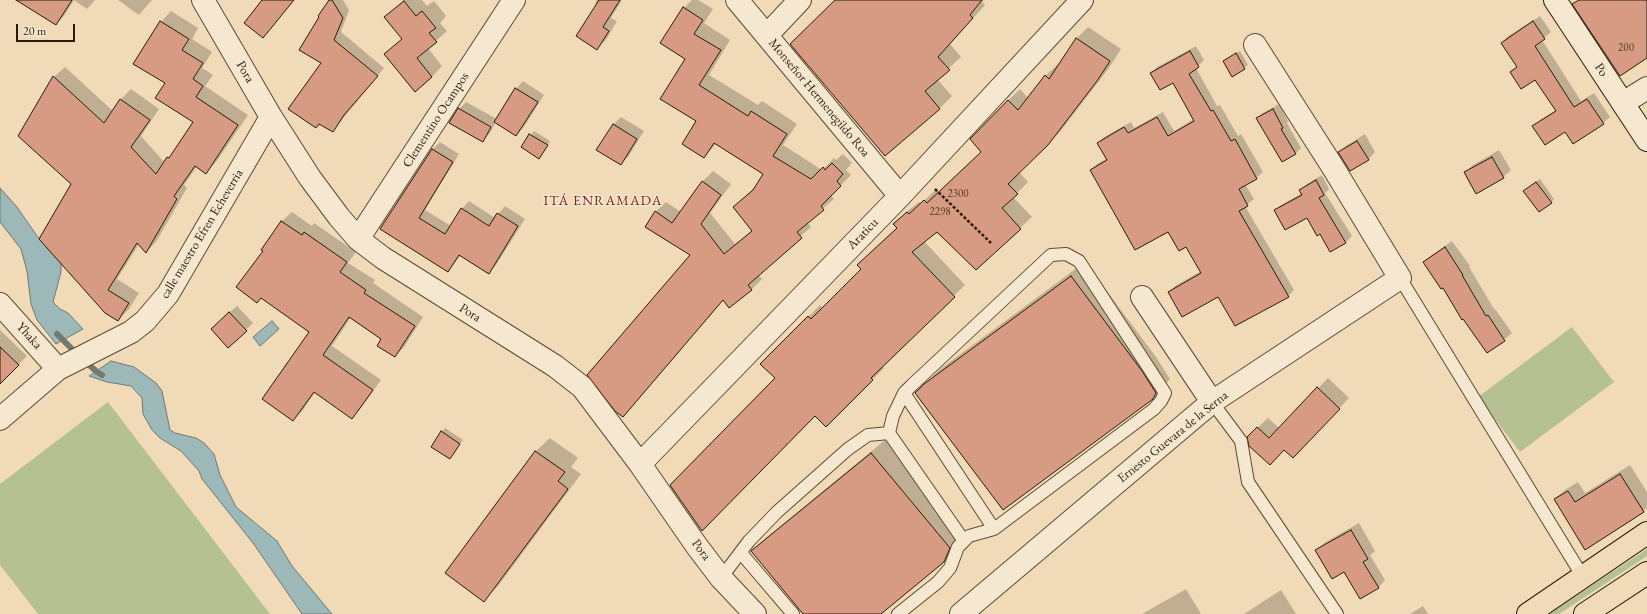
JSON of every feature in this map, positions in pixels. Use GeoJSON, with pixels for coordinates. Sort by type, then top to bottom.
{"type":"FeatureCollection","features":[{"type":"Feature","properties":{"kind":"main road"},"geometry":{"type":"LineString","coordinates":[[1528,614],[1647,533]]}},
{"type":"Feature","properties":{"kind":"main road"},"geometry":{"type":"LineString","coordinates":[[1585,614],[1647,573]]}},
{"type":"Feature","properties":{"kind":"street","name":"Pora"},"geometry":{"type":"LineString","coordinates":[[203,0],[271,117],[310,178],[339,218],[358,239],[383,258],[555,366],[582,387],[640,464],[696,545],[722,578],[754,614]]}},
{"type":"Feature","properties":{"kind":"street","name":"Clementino Ocampos"},"geometry":{"type":"LineString","coordinates":[[358,239],[514,0]]}},
{"type":"Feature","properties":{"kind":"street","name":"Monseñor Hermenegildo Roa"},"geometry":{"type":"LineString","coordinates":[[737,0],[900,196]]}},
{"type":"Feature","properties":{"kind":"street"},"geometry":{"type":"LineString","coordinates":[[767,35],[800,0]]}},
{"type":"Feature","properties":{"kind":"street","name":"Araticu"},"geometry":{"type":"LineString","coordinates":[[640,464],[900,196],[1082,0]]}},
{"type":"Feature","properties":{"kind":"street","name":"Po"},"geometry":{"type":"LineString","coordinates":[[1555,0],[1647,140]]}},
{"type":"Feature","properties":{"kind":"street"},"geometry":{"type":"LineString","coordinates":[[1255,45],[1334,168],[1400,278]]}},
{"type":"Feature","properties":{"kind":"street"},"geometry":{"type":"LineString","coordinates":[[1623,103],[1647,88]]}},
{"type":"Feature","properties":{"kind":"street","name":"calle maestro Efren Echeverria"},"geometry":{"type":"LineString","coordinates":[[0,419],[66,365],[131,332],[145,321],[168,294],[271,117]]}},
{"type":"Feature","properties":{"kind":"street","name":"Ernesto Guevara de la Serna"},"geometry":{"type":"LineString","coordinates":[[965,613],[1212,402],[1400,278]]}},
{"type":"Feature","properties":{"kind":"street"},"geometry":{"type":"LineString","coordinates":[[1142,297],[1212,402]]}},
{"type":"Feature","properties":{"kind":"street","name":"Yhaka"},"geometry":{"type":"LineString","coordinates":[[0,304],[66,365]]}},
{"type":"Feature","properties":{"kind":"lane"},"geometry":{"type":"LineString","coordinates":[[898,614],[938,582],[950,568],[958,547],[964,541],[969,536],[994,529],[1154,409],[1161,401],[1165,393],[1079,261],[1066,254],[1051,255],[904,393],[893,416],[889,433],[964,541]]}},
{"type":"Feature","properties":{"kind":"lane"},"geometry":{"type":"LineString","coordinates":[[1400,278],[1583,576]]}},
{"type":"Feature","properties":{"kind":"lane"},"geometry":{"type":"LineString","coordinates":[[904,393],[994,529]]}},
{"type":"Feature","properties":{"kind":"lane"},"geometry":{"type":"LineString","coordinates":[[1212,402],[1242,441],[1248,482],[1337,614]]}},
{"type":"Feature","properties":{"kind":"lane"},"geometry":{"type":"LineString","coordinates":[[722,578],[749,542],[777,512],[848,449],[868,435],[889,433]]}},
{"type":"Feature","properties":{"kind":"lane"},"geometry":{"type":"LineString","coordinates":[[741,552],[793,614]]}},
{"type":"Feature","properties":{"kind":"path"},"geometry":{"type":"LineString","coordinates":[[920,175],[991,243]]}},
{"type":"Feature","properties":{"kind":"green space"},"geometry":{"type":"Polygon","coordinates":[[[1572,327],[1614,382],[1520,452],[1478,397],[1572,327]]]}},
{"type":"Feature","properties":{"kind":"green space"},"geometry":{"type":"Polygon","coordinates":[[[108,402],[270,614],[38,614],[0,565],[0,484],[108,402]]]}},
{"type":"Feature","properties":{"kind":"green space"},"geometry":{"type":"Polygon","coordinates":[[[1647,549],[1647,556],[1559,614],[1548,614],[1647,549]]]}},
{"type":"Feature","properties":{"kind":"water"},"geometry":{"type":"Polygon","coordinates":[[[0,188],[17,207],[37,236],[61,260],[61,272],[53,302],[60,309],[68,313],[83,329],[56,344],[37,320],[31,304],[27,271],[21,249],[0,222],[0,188]]]}},
{"type":"Feature","properties":{"kind":"water"},"geometry":{"type":"Polygon","coordinates":[[[272,321],[279,329],[260,346],[253,337],[272,321]]]}},
{"type":"Feature","properties":{"kind":"water"},"geometry":{"type":"Polygon","coordinates":[[[111,361],[134,367],[156,383],[162,391],[170,430],[175,433],[196,438],[204,443],[214,454],[220,475],[236,507],[277,541],[292,566],[332,614],[302,614],[253,543],[202,479],[199,471],[181,451],[160,438],[152,430],[143,414],[142,398],[131,386],[107,382],[89,376],[111,361]]]}},
{"type":"Feature","properties":{"kind":"building"},"geometry":{"type":"Polygon","coordinates":[[[16,0],[72,0],[56,25],[16,0]]]}},
{"type":"Feature","properties":{"kind":"building"},"geometry":{"type":"Polygon","coordinates":[[[262,0],[294,0],[263,38],[244,23],[262,0]]]}},
{"type":"Feature","properties":{"kind":"building"},"geometry":{"type":"Polygon","coordinates":[[[329,0],[332,0],[343,18],[334,40],[378,76],[344,115],[333,132],[319,124],[316,128],[288,109],[321,63],[299,50],[319,17],[318,16],[329,0]]]}},
{"type":"Feature","properties":{"kind":"building"},"geometry":{"type":"Polygon","coordinates":[[[599,0],[620,0],[603,27],[609,31],[597,50],[576,36],[599,0]]]}},
{"type":"Feature","properties":{"kind":"building"},"geometry":{"type":"Polygon","coordinates":[[[835,0],[982,0],[970,15],[973,18],[938,57],[950,70],[925,91],[940,109],[885,156],[790,44],[835,0]]]}},
{"type":"Feature","properties":{"kind":"building"},"geometry":{"type":"Polygon","coordinates":[[[1579,0],[1647,0],[1647,58],[1620,76],[1572,4],[1579,0]]]}},
{"type":"Feature","properties":{"kind":"building"},"geometry":{"type":"Polygon","coordinates":[[[404,1],[416,16],[422,11],[436,28],[429,33],[437,42],[417,58],[432,77],[415,92],[384,54],[402,39],[384,17],[404,1]]]}},
{"type":"Feature","properties":{"kind":"building"},"geometry":{"type":"Polygon","coordinates":[[[683,7],[703,20],[694,34],[721,50],[699,85],[748,116],[751,111],[787,134],[773,156],[811,179],[823,167],[825,170],[832,163],[843,174],[837,181],[841,186],[821,206],[824,210],[797,232],[802,238],[748,285],[752,290],[729,308],[723,300],[623,417],[615,411],[587,375],[690,255],[645,227],[655,211],[672,223],[702,181],[721,195],[701,224],[724,254],[752,231],[733,207],[753,190],[763,174],[714,143],[704,158],[682,144],[696,121],[660,99],[685,59],[660,43],[683,7]]]}},
{"type":"Feature","properties":{"kind":"building"},"geometry":{"type":"Polygon","coordinates":[[[160,21],[189,39],[182,50],[203,63],[193,79],[203,86],[196,97],[238,125],[206,174],[195,166],[174,196],[177,199],[146,253],[137,243],[108,290],[129,303],[118,321],[105,313],[39,239],[71,184],[18,136],[53,76],[104,123],[120,99],[150,120],[131,147],[156,174],[167,157],[169,158],[193,122],[155,98],[165,83],[133,64],[160,21]]]}},
{"type":"Feature","properties":{"kind":"building"},"geometry":{"type":"Polygon","coordinates":[[[1533,21],[1545,39],[1535,46],[1574,107],[1587,99],[1604,124],[1573,144],[1565,132],[1545,145],[1532,126],[1556,111],[1535,80],[1521,89],[1510,72],[1517,67],[1501,43],[1533,21]]]}},
{"type":"Feature","properties":{"kind":"building"},"geometry":{"type":"Polygon","coordinates":[[[1076,38],[1110,61],[1097,81],[1048,145],[1008,184],[1018,194],[1002,208],[1021,229],[976,270],[937,232],[912,252],[955,297],[871,378],[873,380],[826,427],[815,416],[702,531],[670,485],[775,378],[760,364],[808,316],[811,319],[861,269],[857,265],[897,228],[893,224],[907,212],[909,214],[924,200],[927,203],[981,152],[970,139],[1008,100],[1018,110],[1045,75],[1049,79],[1076,38]]]}},
{"type":"Feature","properties":{"kind":"building"},"geometry":{"type":"Polygon","coordinates":[[[1190,51],[1199,67],[1189,74],[1211,111],[1213,110],[1231,141],[1235,139],[1257,179],[1239,189],[1248,206],[1239,211],[1289,297],[1235,326],[1218,297],[1182,317],[1168,292],[1201,273],[1186,247],[1179,251],[1168,232],[1135,250],[1090,170],[1107,160],[1097,143],[1124,127],[1128,133],[1157,117],[1168,136],[1194,121],[1173,83],[1160,90],[1150,73],[1190,51]]]}},
{"type":"Feature","properties":{"kind":"building"},"geometry":{"type":"Polygon","coordinates":[[[1236,53],[1245,69],[1232,77],[1223,61],[1236,53]]]}},
{"type":"Feature","properties":{"kind":"building"},"geometry":{"type":"Polygon","coordinates":[[[515,88],[538,102],[516,136],[494,122],[515,88]]]}},
{"type":"Feature","properties":{"kind":"building"},"geometry":{"type":"Polygon","coordinates":[[[458,108],[491,127],[483,142],[449,123],[458,108]]]}},
{"type":"Feature","properties":{"kind":"building"},"geometry":{"type":"Polygon","coordinates":[[[1273,109],[1283,128],[1281,129],[1296,154],[1282,162],[1256,118],[1273,109]]]}},
{"type":"Feature","properties":{"kind":"building"},"geometry":{"type":"Polygon","coordinates":[[[613,124],[637,139],[621,165],[596,150],[613,124]]]}},
{"type":"Feature","properties":{"kind":"building"},"geometry":{"type":"Polygon","coordinates":[[[529,134],[548,145],[539,159],[521,147],[529,134]]]}},
{"type":"Feature","properties":{"kind":"building"},"geometry":{"type":"Polygon","coordinates":[[[1357,141],[1369,160],[1350,171],[1338,152],[1357,141]]]}},
{"type":"Feature","properties":{"kind":"building"},"geometry":{"type":"Polygon","coordinates":[[[432,149],[453,162],[419,218],[445,234],[461,208],[489,226],[497,213],[518,226],[489,274],[459,255],[448,272],[380,229],[432,149]]]}},
{"type":"Feature","properties":{"kind":"building"},"geometry":{"type":"Polygon","coordinates":[[[1492,157],[1504,178],[1476,194],[1464,172],[1492,157]]]}},
{"type":"Feature","properties":{"kind":"building"},"geometry":{"type":"Polygon","coordinates":[[[1316,180],[1324,195],[1319,198],[1346,243],[1330,252],[1320,234],[1317,236],[1307,218],[1285,230],[1274,210],[1302,195],[1299,190],[1316,180]]]}},
{"type":"Feature","properties":{"kind":"building"},"geometry":{"type":"Polygon","coordinates":[[[1536,182],[1552,203],[1539,212],[1523,191],[1536,182]]]}},
{"type":"Feature","properties":{"kind":"building"},"geometry":{"type":"Polygon","coordinates":[[[281,221],[302,235],[304,232],[347,262],[340,272],[366,290],[364,293],[415,326],[395,357],[377,346],[381,339],[349,317],[323,355],[373,390],[352,419],[314,392],[293,421],[262,399],[309,332],[261,298],[257,303],[236,287],[263,251],[261,250],[281,221]]]}},
{"type":"Feature","properties":{"kind":"building"},"geometry":{"type":"Polygon","coordinates":[[[1445,247],[1486,316],[1488,315],[1505,341],[1487,353],[1463,319],[1462,320],[1443,288],[1441,289],[1423,262],[1445,247]]]}},
{"type":"Feature","properties":{"kind":"building"},"geometry":{"type":"Polygon","coordinates":[[[1071,276],[1142,371],[1156,393],[1153,399],[1003,510],[915,393],[924,384],[1071,276]]]}},
{"type":"Feature","properties":{"kind":"building"},"geometry":{"type":"Polygon","coordinates":[[[229,312],[247,331],[228,348],[211,329],[229,312]]]}},
{"type":"Feature","properties":{"kind":"building"},"geometry":{"type":"Polygon","coordinates":[[[0,347],[19,365],[0,384],[0,347]]]}},
{"type":"Feature","properties":{"kind":"building"},"geometry":{"type":"Polygon","coordinates":[[[1317,387],[1340,409],[1293,458],[1284,450],[1270,465],[1249,446],[1247,437],[1257,427],[1269,438],[1317,387]]]}},
{"type":"Feature","properties":{"kind":"building"},"geometry":{"type":"Polygon","coordinates":[[[441,431],[460,444],[450,459],[431,447],[441,431]]]}},
{"type":"Feature","properties":{"kind":"building"},"geometry":{"type":"Polygon","coordinates":[[[535,451],[565,472],[558,481],[568,489],[484,602],[445,573],[535,451]]]}},
{"type":"Feature","properties":{"kind":"building"},"geometry":{"type":"Polygon","coordinates":[[[871,453],[950,548],[944,562],[881,614],[803,614],[751,551],[871,453]]]}},
{"type":"Feature","properties":{"kind":"building"},"geometry":{"type":"Polygon","coordinates":[[[1620,474],[1644,512],[1585,550],[1554,499],[1568,491],[1575,502],[1620,474]]]}},
{"type":"Feature","properties":{"kind":"building"},"geometry":{"type":"Polygon","coordinates":[[[1351,530],[1368,559],[1363,562],[1379,588],[1360,599],[1344,572],[1332,579],[1315,550],[1351,530]]]}},
{"type":"Feature","properties":{"kind":"waterway"},"geometry":{"type":"LineString","coordinates":[[57,334],[78,355]]}},
{"type":"Feature","properties":{"kind":"waterway"},"geometry":{"type":"LineString","coordinates":[[85,361],[102,375]]}},
{"type":"Feature","properties":{"kind":"district","name":"ITÁ ENRAMADA"},"geometry":{"type":"Point","coordinates":[603,201]}}]}
